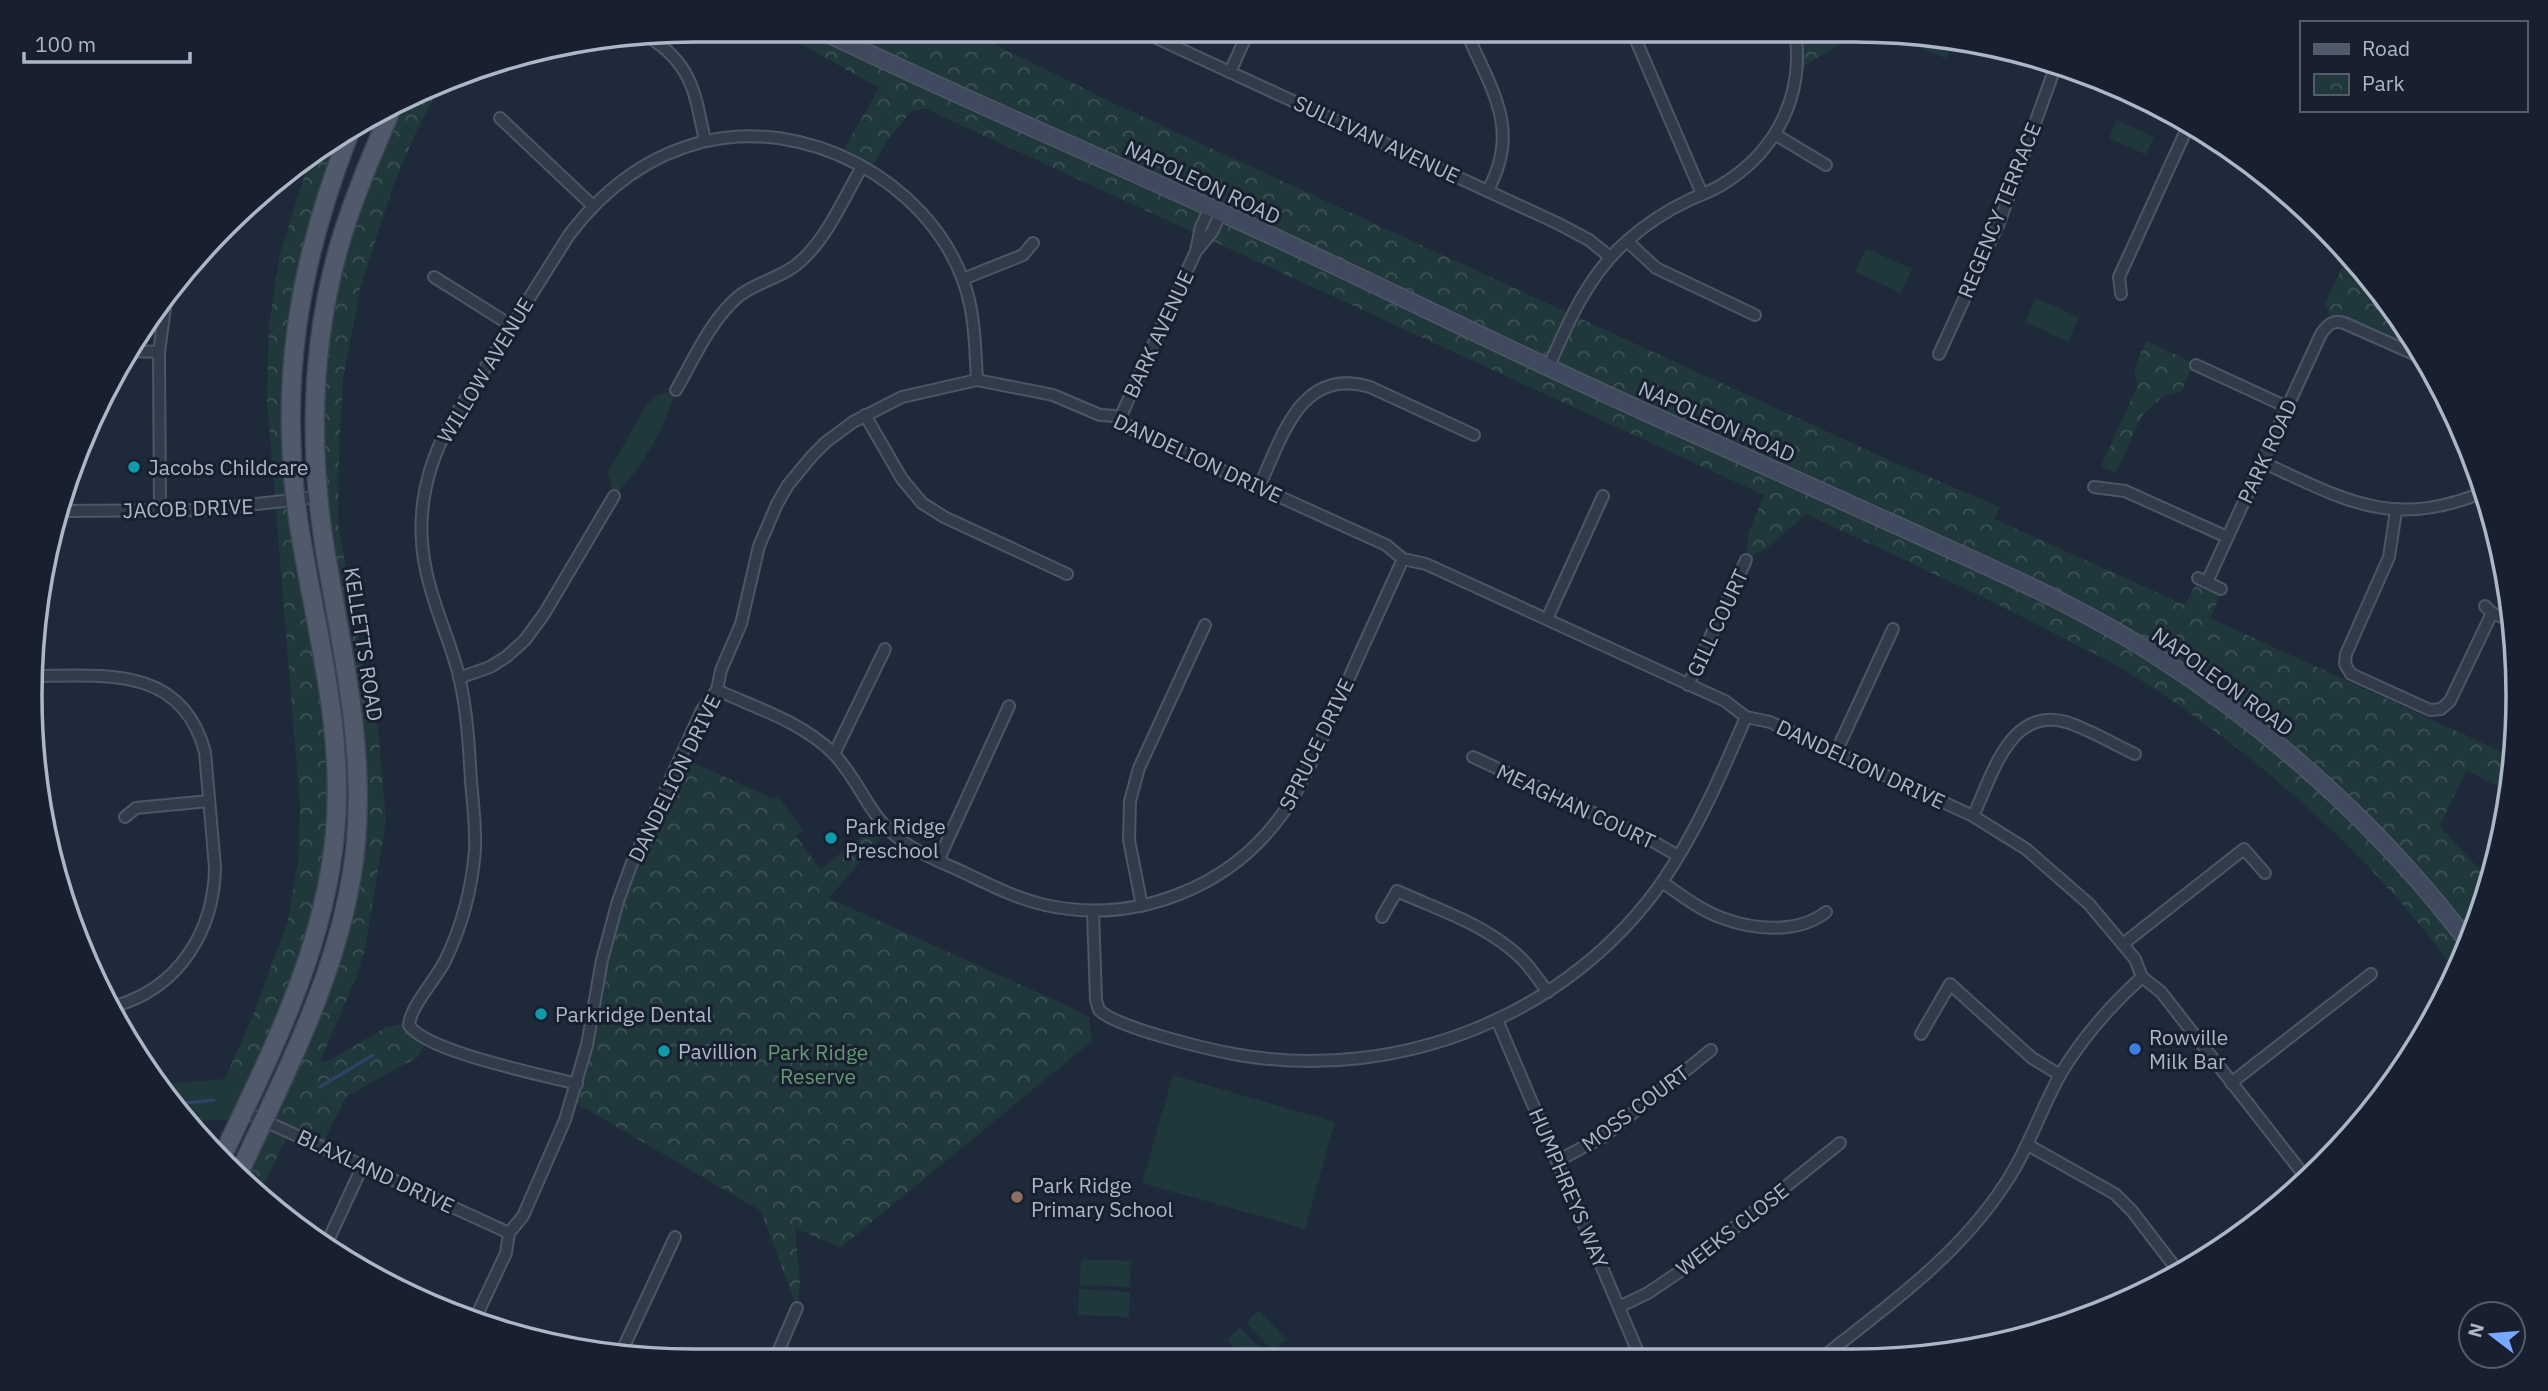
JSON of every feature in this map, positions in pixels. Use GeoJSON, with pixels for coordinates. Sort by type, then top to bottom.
{"type":"FeatureCollection","features":[{"type":"Feature","properties":{"kind":"main road","name":"NAPOLEON ROAD"},"geometry":{"type":"LineString","coordinates":[[847,42],[1215,210],[1506,348],[2025,584],[2092,618],[2151,652],[2239,715],[2309,773],[2383,843],[2461,933]]}},
{"type":"Feature","properties":{"kind":"main road","name":"NAPOLEON ROAD"},"geometry":{"type":"LineString","coordinates":[[855,42],[870,52]]}},
{"type":"Feature","properties":{"kind":"main road","name":"KELLETTS ROAD"},"geometry":{"type":"LineString","coordinates":[[242,1166],[315,1006],[346,906],[356,843],[356,730],[318,497],[314,442],[315,402],[324,312],[339,245],[349,212],[387,120]]}},
{"type":"Feature","properties":{"kind":"main road","name":"KELLETTS ROAD"},"geometry":{"type":"LineString","coordinates":[[225,1150],[291,1008],[309,959],[323,911],[335,833],[337,771],[333,716],[296,500],[290,427],[298,315],[311,245],[331,178],[345,144]]}},
{"type":"Feature","properties":{"kind":"street","name":"SULLIVAN AVENUE"},"geometry":{"type":"LineString","coordinates":[[1165,42],[1575,232],[1610,257]]}},
{"type":"Feature","properties":{"kind":"street"},"geometry":{"type":"LineString","coordinates":[[1230,72],[1244,42]]}},
{"type":"Feature","properties":{"kind":"street"},"geometry":{"type":"LineString","coordinates":[[1471,42],[1499,107],[1504,130],[1501,161],[1488,190]]}},
{"type":"Feature","properties":{"kind":"street"},"geometry":{"type":"LineString","coordinates":[[1637,42],[1702,194]]}},
{"type":"Feature","properties":{"kind":"street"},"geometry":{"type":"LineString","coordinates":[[1549,366],[1579,302],[1610,257],[1659,216],[1720,186],[1742,171],[1776,135],[1796,79],[1796,42]]}},
{"type":"Feature","properties":{"kind":"street"},"geometry":{"type":"LineString","coordinates":[[657,43],[676,58],[686,72],[694,89],[705,141]]}},
{"type":"Feature","properties":{"kind":"street","name":"REGENCY TERRACE"},"geometry":{"type":"LineString","coordinates":[[1939,354],[2007,204],[2053,74]]}},
{"type":"Feature","properties":{"kind":"street"},"geometry":{"type":"LineString","coordinates":[[500,118],[592,205]]}},
{"type":"Feature","properties":{"kind":"street"},"geometry":{"type":"LineString","coordinates":[[2121,294],[2119,277],[2185,133]]}},
{"type":"Feature","properties":{"kind":"street"},"geometry":{"type":"LineString","coordinates":[[1776,135],[1826,165]]}},
{"type":"Feature","properties":{"kind":"street","name":"WILLOW AVENUE"},"geometry":{"type":"LineString","coordinates":[[577,1084],[469,1056],[416,1033],[409,1026],[411,1016],[439,973],[452,947],[467,903],[473,869],[475,824],[464,704],[459,677],[426,571],[421,531],[430,467],[442,439],[569,235],[592,205],[643,167],[705,141],[743,138],[787,140],[824,149],[862,167],[902,194],[923,216],[948,250],[962,279],[974,330],[977,380]]}},
{"type":"Feature","properties":{"kind":"street"},"geometry":{"type":"LineString","coordinates":[[676,390],[714,326],[731,304],[741,295],[792,269],[813,249],[862,167]]}},
{"type":"Feature","properties":{"kind":"street","name":"BARK AVENUE"},"geometry":{"type":"LineString","coordinates":[[1120,418],[1196,251],[1201,227],[1215,210]]}},
{"type":"Feature","properties":{"kind":"street"},"geometry":{"type":"LineString","coordinates":[[1627,241],[1656,268],[1755,315]]}},
{"type":"Feature","properties":{"kind":"street"},"geometry":{"type":"LineString","coordinates":[[962,279],[1023,255],[1033,243]]}},
{"type":"Feature","properties":{"kind":"street"},"geometry":{"type":"LineString","coordinates":[[434,277],[512,326]]}},
{"type":"Feature","properties":{"kind":"street"},"geometry":{"type":"LineString","coordinates":[[160,510],[159,352],[164,316]]}},
{"type":"Feature","properties":{"kind":"street","name":"PARK ROAD"},"geometry":{"type":"LineString","coordinates":[[2221,589],[2202,580],[2227,537],[2321,334],[2332,322],[2344,323],[2407,351]]}},
{"type":"Feature","properties":{"kind":"street"},"geometry":{"type":"LineString","coordinates":[[141,351],[159,352]]}},
{"type":"Feature","properties":{"kind":"street"},"geometry":{"type":"LineString","coordinates":[[2196,365],[2287,407]]}},
{"type":"Feature","properties":{"kind":"street","name":"DANDELION DRIVE"},"geometry":{"type":"LineString","coordinates":[[479,1312],[506,1254],[509,1233],[523,1216],[560,1133],[577,1084],[591,1028],[607,939],[621,892],[702,710],[717,690],[720,670],[741,624],[758,546],[777,504],[788,485],[819,449],[865,415],[902,397],[977,380],[1037,390],[1071,401],[1100,415],[1120,418],[1137,432],[1386,545],[1403,559],[1426,564],[1725,701],[1746,717],[1770,722],[1973,816],[2026,849],[2089,904],[2137,962],[2142,978],[2161,992],[2301,1171]]}},
{"type":"Feature","properties":{"kind":"street"},"geometry":{"type":"LineString","coordinates":[[1259,487],[1296,410],[1318,390],[1335,384],[1352,383],[1370,387],[1474,435]]}},
{"type":"Feature","properties":{"kind":"street"},"geometry":{"type":"LineString","coordinates":[[865,415],[902,479],[922,503],[944,517],[1067,574]]}},
{"type":"Feature","properties":{"kind":"street"},"geometry":{"type":"LineString","coordinates":[[2262,462],[2347,500],[2373,508],[2439,508],[2474,495]]}},
{"type":"Feature","properties":{"kind":"street"},"geometry":{"type":"LineString","coordinates":[[2094,487],[2125,491],[2227,537]]}},
{"type":"Feature","properties":{"kind":"street"},"geometry":{"type":"LineString","coordinates":[[459,677],[490,667],[525,640],[544,614],[614,496]]}},
{"type":"Feature","properties":{"kind":"street"},"geometry":{"type":"LineString","coordinates":[[1547,619],[1603,496]]}},
{"type":"Feature","properties":{"kind":"street","name":"JACOB DRIVE"},"geometry":{"type":"LineString","coordinates":[[69,512],[205,510],[318,497]]}},
{"type":"Feature","properties":{"kind":"street"},"geometry":{"type":"LineString","coordinates":[[2396,510],[2389,557],[2346,654],[2345,664],[2351,674],[2430,710],[2441,709],[2450,701],[2488,609],[2501,616]]}},
{"type":"Feature","properties":{"kind":"street","name":"SPRUCE DRIVE"},"geometry":{"type":"LineString","coordinates":[[717,690],[800,729],[834,754],[882,824],[911,847],[1033,902],[1058,908],[1093,911],[1142,906],[1187,891],[1214,877],[1250,850],[1277,821],[1307,771],[1403,559]]}},
{"type":"Feature","properties":{"kind":"street","name":"GILL COURT"},"geometry":{"type":"LineString","coordinates":[[1688,685],[1746,560]]}},
{"type":"Feature","properties":{"kind":"street"},"geometry":{"type":"LineString","coordinates":[[1142,906],[1129,840],[1130,801],[1139,768],[1205,625]]}},
{"type":"Feature","properties":{"kind":"street"},"geometry":{"type":"LineString","coordinates":[[1836,752],[1893,629]]}},
{"type":"Feature","properties":{"kind":"street"},"geometry":{"type":"LineString","coordinates":[[834,754],[885,649]]}},
{"type":"Feature","properties":{"kind":"street"},"geometry":{"type":"LineString","coordinates":[[42,676],[117,676],[143,682],[164,692],[186,713],[202,741],[209,801],[214,886],[212,903],[202,933],[187,958],[161,983],[141,996],[120,1004]]}},
{"type":"Feature","properties":{"kind":"street"},"geometry":{"type":"LineString","coordinates":[[939,861],[1009,706]]}},
{"type":"Feature","properties":{"kind":"street"},"geometry":{"type":"LineString","coordinates":[[1093,911],[1099,1010],[1113,1020],[1207,1049],[1253,1058],[1303,1062],[1370,1058],[1420,1049],[1497,1020],[1548,992],[1616,936],[1662,882],[1678,856],[1709,799],[1746,717]]}},
{"type":"Feature","properties":{"kind":"street"},"geometry":{"type":"LineString","coordinates":[[1973,816],[2010,740],[2021,728],[2036,721],[2051,719],[2071,724],[2135,754]]}},
{"type":"Feature","properties":{"kind":"street","name":"MEAGHAN COURT"},"geometry":{"type":"LineString","coordinates":[[1473,757],[1650,839],[1678,856]]}},
{"type":"Feature","properties":{"kind":"street"},"geometry":{"type":"LineString","coordinates":[[125,817],[135,808],[209,801]]}},
{"type":"Feature","properties":{"kind":"street"},"geometry":{"type":"LineString","coordinates":[[2123,944],[2244,849],[2265,873]]}},
{"type":"Feature","properties":{"kind":"street"},"geometry":{"type":"LineString","coordinates":[[1662,882],[1710,913],[1748,925],[1792,927],[1805,924],[1826,912]]}},
{"type":"Feature","properties":{"kind":"street"},"geometry":{"type":"LineString","coordinates":[[1382,917],[1397,891],[1474,926],[1500,941],[1517,954],[1548,992]]}},
{"type":"Feature","properties":{"kind":"street"},"geometry":{"type":"LineString","coordinates":[[2231,1083],[2371,974]]}},
{"type":"Feature","properties":{"kind":"street"},"geometry":{"type":"LineString","coordinates":[[1833,1349],[1937,1265],[1990,1206],[2028,1144],[2060,1075],[2104,1015],[2142,978]]}},
{"type":"Feature","properties":{"kind":"street"},"geometry":{"type":"LineString","coordinates":[[1921,1034],[1950,984],[2032,1058],[2060,1075]]}},
{"type":"Feature","properties":{"kind":"street"},"geometry":{"type":"LineString","coordinates":[[1089,1018],[1099,1010]]}},
{"type":"Feature","properties":{"kind":"street","name":"HUMPHREYS WAY"},"geometry":{"type":"LineString","coordinates":[[1497,1020],[1637,1349]]}},
{"type":"Feature","properties":{"kind":"street","name":"MOSS COURT"},"geometry":{"type":"LineString","coordinates":[[1557,1161],[1603,1137],[1711,1050]]}},
{"type":"Feature","properties":{"kind":"street","name":"BLAXLAND DRIVE"},"geometry":{"type":"LineString","coordinates":[[243,1111],[509,1233]]}},
{"type":"Feature","properties":{"kind":"street","name":"WEEKS CLOSE"},"geometry":{"type":"LineString","coordinates":[[1619,1307],[1648,1293],[1679,1272],[1840,1143]]}},
{"type":"Feature","properties":{"kind":"street"},"geometry":{"type":"LineString","coordinates":[[2028,1144],[2115,1194],[2132,1211],[2173,1264]]}},
{"type":"Feature","properties":{"kind":"street"},"geometry":{"type":"LineString","coordinates":[[330,1237],[363,1165]]}},
{"type":"Feature","properties":{"kind":"street"},"geometry":{"type":"LineString","coordinates":[[624,1345],[675,1237]]}},
{"type":"Feature","properties":{"kind":"street"},"geometry":{"type":"LineString","coordinates":[[779,1349],[797,1308]]}},
{"type":"Feature","properties":{"kind":"green space"},"geometry":{"type":"Polygon","coordinates":[[[797,42],[990,42],[1111,102],[1889,460],[2000,507],[1995,519],[2185,605],[2196,584],[2220,595],[2210,618],[2503,753],[2499,787],[2466,770],[2440,826],[2482,872],[2449,962],[2385,885],[2304,805],[2216,732],[2116,665],[1965,589],[1806,514],[1771,545],[1746,560],[1748,534],[1764,495],[1206,238],[1221,213],[1210,208],[1199,235],[926,109],[911,111],[887,141],[870,171],[840,156],[879,88],[797,42]]]}},
{"type":"Feature","properties":{"kind":"green space"},"geometry":{"type":"Polygon","coordinates":[[[1796,42],[1844,42],[1797,70],[1796,42]]]}},
{"type":"Feature","properties":{"kind":"green space"},"geometry":{"type":"Polygon","coordinates":[[[1916,45],[1950,50],[1946,59],[1916,45]]]}},
{"type":"Feature","properties":{"kind":"green space"},"geometry":{"type":"Polygon","coordinates":[[[435,97],[391,191],[360,290],[343,378],[338,523],[378,728],[386,821],[365,949],[356,978],[321,1059],[326,1062],[385,1028],[409,1022],[428,1038],[418,1057],[347,1096],[321,1146],[289,1131],[264,1186],[242,1166],[319,995],[358,809],[318,497],[324,312],[388,119],[435,97]]]}},
{"type":"Feature","properties":{"kind":"green space"},"geometry":{"type":"Polygon","coordinates":[[[2117,120],[2154,137],[2146,155],[2109,138],[2117,120]]]}},
{"type":"Feature","properties":{"kind":"green space"},"geometry":{"type":"Polygon","coordinates":[[[345,144],[331,178],[291,393],[328,681],[331,871],[260,1076],[225,1079],[254,1013],[288,920],[298,861],[300,807],[267,399],[269,325],[280,253],[305,174],[345,144]]]}},
{"type":"Feature","properties":{"kind":"green space"},"geometry":{"type":"Polygon","coordinates":[[[1866,248],[1912,269],[1901,293],[1855,272],[1866,248]]]}},
{"type":"Feature","properties":{"kind":"green space"},"geometry":{"type":"Polygon","coordinates":[[[2343,264],[2371,298],[2408,352],[2332,322],[2325,303],[2343,264]]]}},
{"type":"Feature","properties":{"kind":"green space"},"geometry":{"type":"Polygon","coordinates":[[[2036,298],[2079,317],[2068,342],[2025,322],[2036,298]]]}},
{"type":"Feature","properties":{"kind":"green space"},"geometry":{"type":"Polygon","coordinates":[[[2146,341],[2194,363],[2181,392],[2162,397],[2141,417],[2116,473],[2101,466],[2138,385],[2134,369],[2146,341]]]}},
{"type":"Feature","properties":{"kind":"green space"},"geometry":{"type":"Polygon","coordinates":[[[676,390],[666,419],[651,447],[634,473],[614,496],[608,472],[647,404],[655,396],[676,390]]]}},
{"type":"Feature","properties":{"kind":"green space","name":"Park Ridge Reserve"},"geometry":{"type":"Polygon","coordinates":[[[681,757],[774,799],[778,796],[803,830],[796,836],[820,869],[881,822],[888,830],[829,898],[1089,1018],[1092,1041],[840,1248],[795,1228],[800,1282],[797,1308],[761,1211],[572,1101],[607,938],[681,757]]]}},
{"type":"Feature","properties":{"kind":"green space"},"geometry":{"type":"Polygon","coordinates":[[[1173,1075],[1335,1122],[1305,1229],[1142,1183],[1173,1075]]]}},
{"type":"Feature","properties":{"kind":"green space"},"geometry":{"type":"Polygon","coordinates":[[[260,1076],[240,1119],[200,1121],[170,1083],[260,1076]]]}},
{"type":"Feature","properties":{"kind":"green space"},"geometry":{"type":"Polygon","coordinates":[[[1081,1259],[1131,1261],[1130,1287],[1079,1285],[1081,1259]]]}},
{"type":"Feature","properties":{"kind":"green space"},"geometry":{"type":"Polygon","coordinates":[[[1079,1289],[1130,1292],[1129,1317],[1078,1315],[1079,1289]]]}},
{"type":"Feature","properties":{"kind":"green space"},"geometry":{"type":"Polygon","coordinates":[[[1259,1310],[1286,1339],[1275,1349],[1271,1349],[1246,1323],[1259,1310]]]}},
{"type":"Feature","properties":{"kind":"green space"},"geometry":{"type":"Polygon","coordinates":[[[1240,1327],[1261,1349],[1236,1349],[1227,1340],[1240,1327]]]}},
{"type":"Feature","properties":{"kind":"waterway"},"geometry":{"type":"LineString","coordinates":[[320,1087],[373,1055]]}},
{"type":"Feature","properties":{"kind":"waterway"},"geometry":{"type":"LineString","coordinates":[[185,1103],[214,1100]]}},
{"type":"Feature","properties":{"kind":"place","name":"Jacobs Childcare"},"geometry":{"type":"Point","coordinates":[134,467]}},
{"type":"Feature","properties":{"kind":"place","name":"Park Ridge Preschool"},"geometry":{"type":"Point","coordinates":[831,838]}},
{"type":"Feature","properties":{"kind":"place","name":"Parkridge Dental"},"geometry":{"type":"Point","coordinates":[541,1014]}},
{"type":"Feature","properties":{"kind":"place","name":"Rowville Milk Bar"},"geometry":{"type":"Point","coordinates":[2135,1049]}},
{"type":"Feature","properties":{"kind":"place","name":"Pavillion"},"geometry":{"type":"Point","coordinates":[664,1051]}},
{"type":"Feature","properties":{"kind":"place","name":"Park Ridge Primary School"},"geometry":{"type":"Point","coordinates":[1017,1197]}}]}
